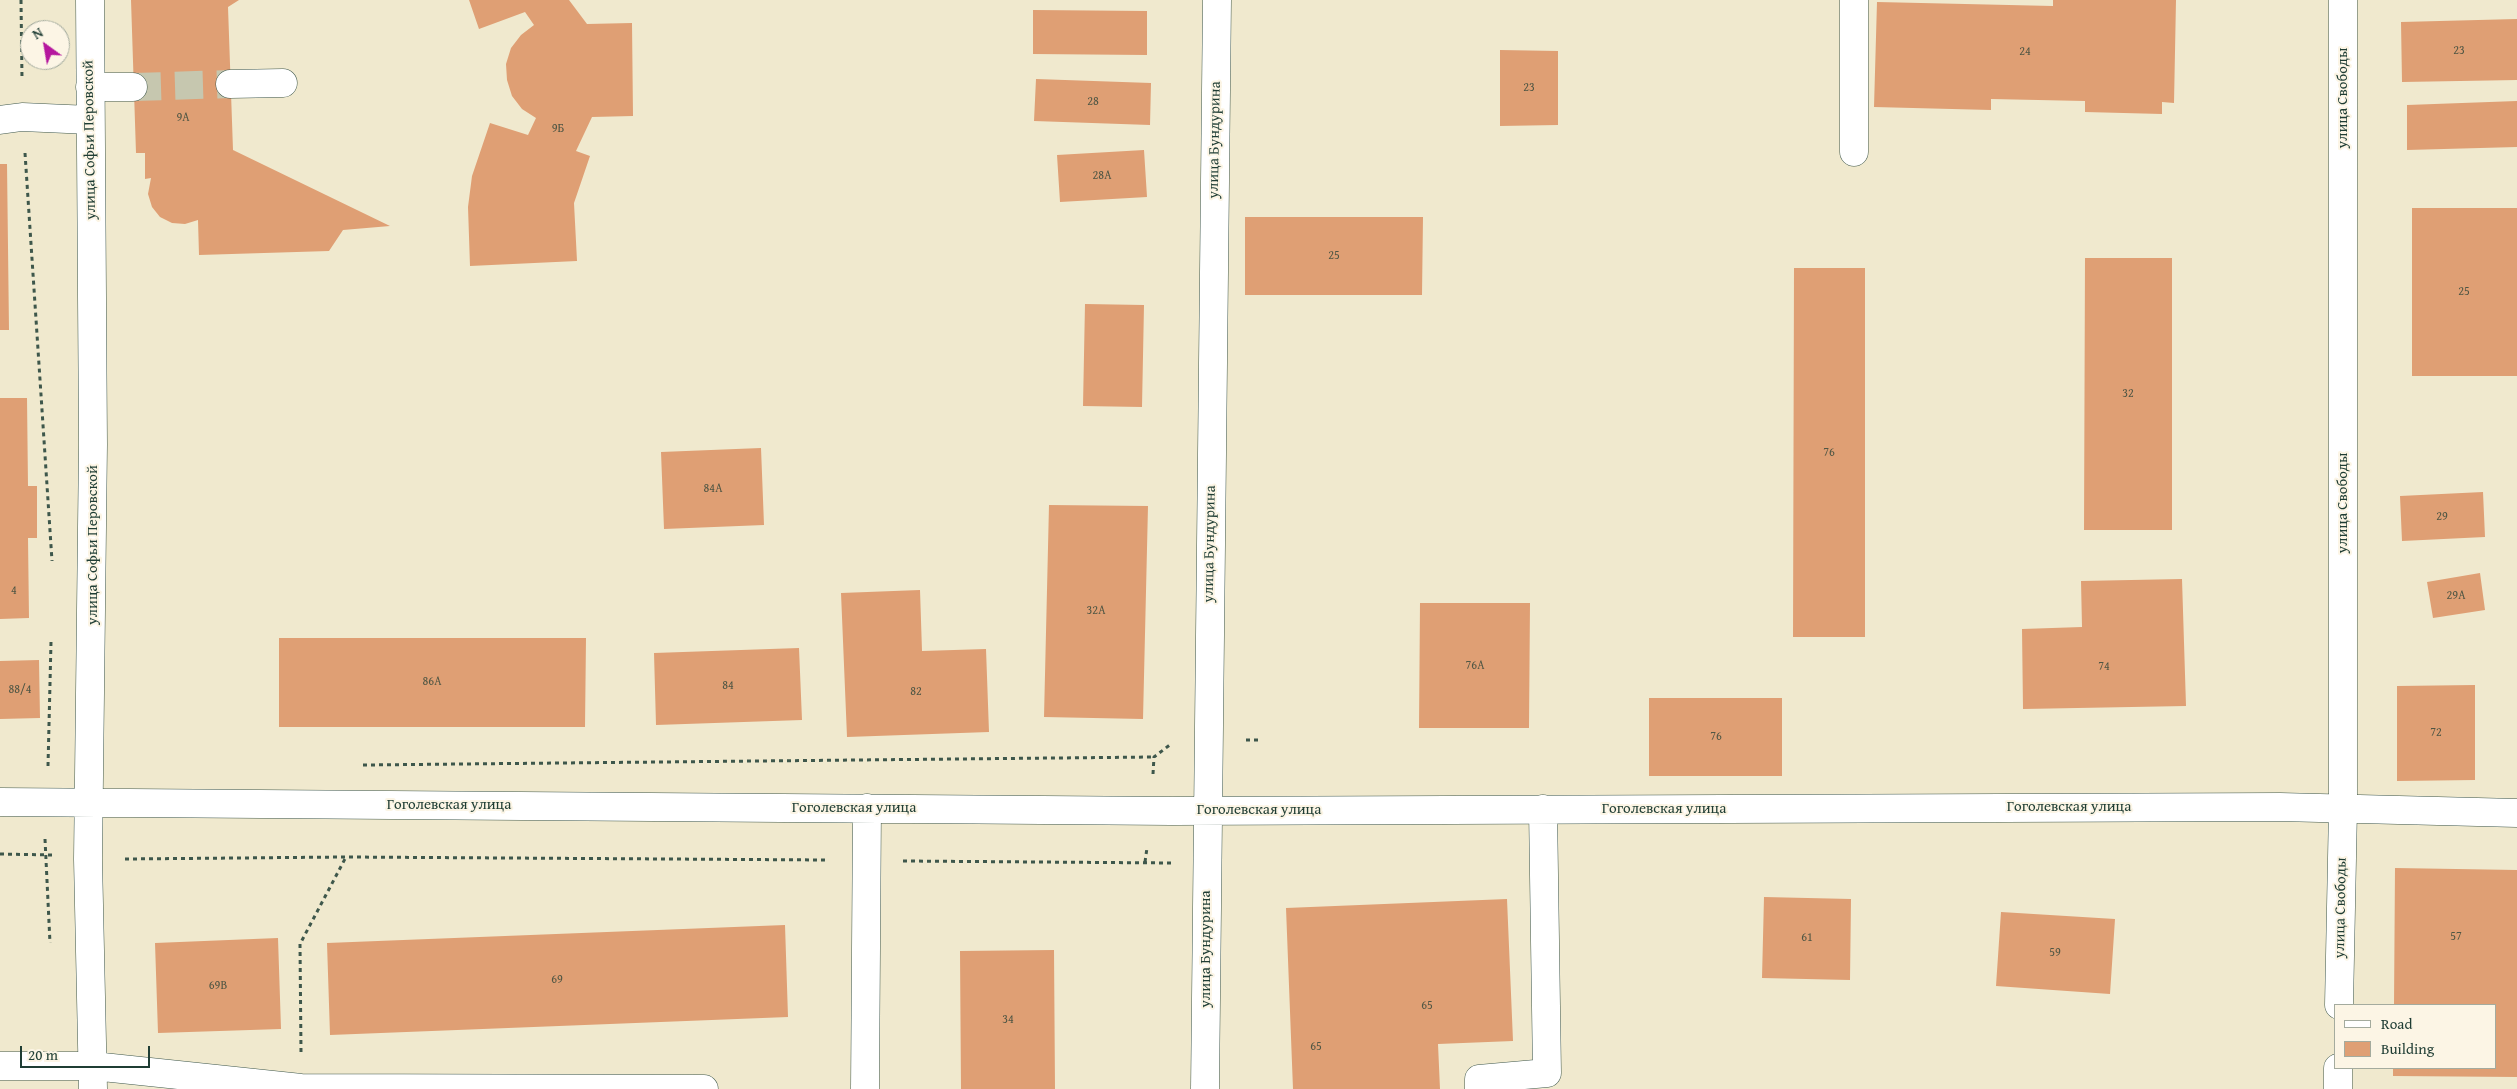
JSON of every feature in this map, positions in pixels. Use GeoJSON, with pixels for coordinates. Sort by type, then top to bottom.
{"type":"FeatureCollection","features":[{"type":"Feature","properties":{"kind":"street","name":"улица Софьи Перовской"},"geometry":{"type":"LineString","coordinates":[[90,0],[93,454],[88,859],[93,1078]]}},
{"type":"Feature","properties":{"kind":"street","name":"улица Бундурина"},"geometry":{"type":"LineString","coordinates":[[1205,1089],[1206,811],[1217,0]]}},
{"type":"Feature","properties":{"kind":"street"},"geometry":{"type":"LineString","coordinates":[[1854,0],[1854,152]]}},
{"type":"Feature","properties":{"kind":"street","name":"улица Свободы"},"geometry":{"type":"LineString","coordinates":[[2339,1004],[2343,809],[2344,0]]}},
{"type":"Feature","properties":{"kind":"street"},"geometry":{"type":"LineString","coordinates":[[230,84],[283,83]]}},
{"type":"Feature","properties":{"kind":"street"},"geometry":{"type":"LineString","coordinates":[[90,88],[133,87]]}},
{"type":"Feature","properties":{"kind":"street"},"geometry":{"type":"LineString","coordinates":[[11,118],[90,120]]}},
{"type":"Feature","properties":{"kind":"street","name":"Гоголевская улица"},"geometry":{"type":"LineString","coordinates":[[0,802],[1206,811],[2280,807],[2517,813]]}},
{"type":"Feature","properties":{"kind":"street"},"geometry":{"type":"LineString","coordinates":[[865,1089],[867,808]]}},
{"type":"Feature","properties":{"kind":"street"},"geometry":{"type":"LineString","coordinates":[[1479,1089],[1479,1079],[1547,1073],[1542,809]]}},
{"type":"Feature","properties":{"kind":"street"},"geometry":{"type":"LineString","coordinates":[[0,1066],[93,1078],[301,1088],[704,1089]]}},
{"type":"Feature","properties":{"kind":"street"},"geometry":{"type":"LineString","coordinates":[[2338,1069],[2338,1089]]}},
{"type":"Feature","properties":{"kind":"path"},"geometry":{"type":"LineString","coordinates":[[21,0],[11,118],[53,571]]}},
{"type":"Feature","properties":{"kind":"path"},"geometry":{"type":"LineString","coordinates":[[46,803],[51,639]]}},
{"type":"Feature","properties":{"kind":"path"},"geometry":{"type":"LineString","coordinates":[[358,765],[1154,757]]}},
{"type":"Feature","properties":{"kind":"path"},"geometry":{"type":"LineString","coordinates":[[0,854],[45,854],[88,859],[346,857],[1145,862],[1206,864]]}},
{"type":"Feature","properties":{"kind":"path"},"geometry":{"type":"LineString","coordinates":[[301,1088],[300,944],[346,857]]}},
{"type":"Feature","properties":{"kind":"building"},"geometry":{"type":"Polygon","coordinates":[[[131,0],[239,0],[228,7],[233,150],[390,226],[343,230],[329,251],[199,255],[198,220],[185,224],[172,223],[160,217],[152,207],[148,194],[151,178],[145,179],[145,153],[136,153],[131,0]]]}},
{"type":"Feature","properties":{"kind":"building"},"geometry":{"type":"Polygon","coordinates":[[[469,0],[569,0],[587,24],[632,23],[633,116],[592,117],[576,151],[590,156],[574,203],[577,261],[470,266],[468,207],[472,176],[490,123],[528,135],[536,118],[522,109],[512,96],[507,80],[506,64],[511,48],[521,35],[534,25],[525,12],[479,29],[469,0]]]}},
{"type":"Feature","properties":{"kind":"building"},"geometry":{"type":"Polygon","coordinates":[[[2053,0],[2176,0],[2174,103],[2162,102],[2162,114],[2085,112],[2085,101],[1991,99],[1991,110],[1874,107],[1877,2],[2053,6],[2053,0]]]}},
{"type":"Feature","properties":{"kind":"building"},"geometry":{"type":"Polygon","coordinates":[[[1033,10],[1147,11],[1147,55],[1033,54],[1033,10]]]}},
{"type":"Feature","properties":{"kind":"building"},"geometry":{"type":"Polygon","coordinates":[[[2517,19],[2517,80],[2402,82],[2401,22],[2517,19]]]}},
{"type":"Feature","properties":{"kind":"building"},"geometry":{"type":"Polygon","coordinates":[[[1500,50],[1558,51],[1558,125],[1500,126],[1500,50]]]}},
{"type":"Feature","properties":{"kind":"building"},"geometry":{"type":"Polygon","coordinates":[[[1036,79],[1151,83],[1150,125],[1034,121],[1036,79]]]}},
{"type":"Feature","properties":{"kind":"building"},"geometry":{"type":"Polygon","coordinates":[[[2517,101],[2517,147],[2407,150],[2407,105],[2517,101]]]}},
{"type":"Feature","properties":{"kind":"building"},"geometry":{"type":"Polygon","coordinates":[[[1144,150],[1147,197],[1060,202],[1057,155],[1144,150]]]}},
{"type":"Feature","properties":{"kind":"building"},"geometry":{"type":"Polygon","coordinates":[[[0,164],[7,164],[9,330],[0,330],[0,164]]]}},
{"type":"Feature","properties":{"kind":"building"},"geometry":{"type":"Polygon","coordinates":[[[2412,208],[2517,208],[2517,376],[2412,376],[2412,208]]]}},
{"type":"Feature","properties":{"kind":"building"},"geometry":{"type":"Polygon","coordinates":[[[1245,217],[1423,217],[1422,295],[1245,295],[1245,217]]]}},
{"type":"Feature","properties":{"kind":"building"},"geometry":{"type":"Polygon","coordinates":[[[2085,258],[2172,258],[2172,530],[2084,530],[2085,258]]]}},
{"type":"Feature","properties":{"kind":"building"},"geometry":{"type":"Polygon","coordinates":[[[1794,268],[1865,268],[1865,637],[1793,637],[1794,268]]]}},
{"type":"Feature","properties":{"kind":"building"},"geometry":{"type":"Polygon","coordinates":[[[1085,304],[1144,305],[1142,407],[1083,406],[1085,304]]]}},
{"type":"Feature","properties":{"kind":"building"},"geometry":{"type":"Polygon","coordinates":[[[0,398],[27,398],[28,486],[37,486],[37,538],[28,538],[29,618],[0,619],[0,398]]]}},
{"type":"Feature","properties":{"kind":"building"},"geometry":{"type":"Polygon","coordinates":[[[761,448],[764,525],[664,529],[661,452],[761,448]]]}},
{"type":"Feature","properties":{"kind":"building"},"geometry":{"type":"Polygon","coordinates":[[[2483,492],[2485,537],[2402,541],[2400,496],[2483,492]]]}},
{"type":"Feature","properties":{"kind":"building"},"geometry":{"type":"Polygon","coordinates":[[[1049,505],[1148,506],[1143,719],[1044,717],[1049,505]]]}},
{"type":"Feature","properties":{"kind":"building"},"geometry":{"type":"Polygon","coordinates":[[[2480,573],[2485,610],[2433,618],[2427,582],[2480,573]]]}},
{"type":"Feature","properties":{"kind":"building"},"geometry":{"type":"Polygon","coordinates":[[[2182,579],[2186,706],[2023,709],[2022,629],[2082,627],[2081,581],[2182,579]]]}},
{"type":"Feature","properties":{"kind":"building"},"geometry":{"type":"Polygon","coordinates":[[[920,590],[922,651],[986,649],[989,732],[847,737],[841,593],[920,590]]]}},
{"type":"Feature","properties":{"kind":"building"},"geometry":{"type":"Polygon","coordinates":[[[1420,603],[1530,603],[1529,728],[1419,728],[1420,603]]]}},
{"type":"Feature","properties":{"kind":"building"},"geometry":{"type":"Polygon","coordinates":[[[279,638],[586,638],[585,727],[279,727],[279,638]]]}},
{"type":"Feature","properties":{"kind":"building"},"geometry":{"type":"Polygon","coordinates":[[[799,648],[802,720],[656,725],[654,653],[799,648]]]}},
{"type":"Feature","properties":{"kind":"building"},"geometry":{"type":"Polygon","coordinates":[[[39,660],[40,718],[0,719],[0,661],[39,660]]]}},
{"type":"Feature","properties":{"kind":"building"},"geometry":{"type":"Polygon","coordinates":[[[2475,685],[2475,780],[2397,781],[2397,686],[2475,685]]]}},
{"type":"Feature","properties":{"kind":"building"},"geometry":{"type":"Polygon","coordinates":[[[1649,698],[1782,698],[1782,776],[1649,776],[1649,698]]]}},
{"type":"Feature","properties":{"kind":"building"},"geometry":{"type":"Polygon","coordinates":[[[2395,868],[2517,870],[2517,1077],[2393,1076],[2393,1069],[2497,1069],[2497,1004],[2394,1004],[2395,868]]]}},
{"type":"Feature","properties":{"kind":"building"},"geometry":{"type":"Polygon","coordinates":[[[1764,897],[1851,899],[1850,980],[1762,978],[1764,897]]]}},
{"type":"Feature","properties":{"kind":"building"},"geometry":{"type":"Polygon","coordinates":[[[1507,899],[1513,1041],[1438,1044],[1440,1089],[1293,1089],[1286,908],[1507,899]]]}},
{"type":"Feature","properties":{"kind":"building"},"geometry":{"type":"Polygon","coordinates":[[[2001,912],[2115,919],[2110,994],[1996,986],[2001,912]]]}},
{"type":"Feature","properties":{"kind":"building"},"geometry":{"type":"Polygon","coordinates":[[[785,925],[788,1017],[330,1035],[327,943],[785,925]]]}},
{"type":"Feature","properties":{"kind":"building"},"geometry":{"type":"Polygon","coordinates":[[[278,938],[281,1029],[158,1033],[155,943],[278,938]]]}},
{"type":"Feature","properties":{"kind":"building"},"geometry":{"type":"Polygon","coordinates":[[[1054,950],[1055,1089],[961,1089],[960,951],[1054,950]]]}},
{"type":"Feature","properties":{"kind":"tunnel"},"geometry":{"type":"LineString","coordinates":[[133,87],[230,84]]}}]}
